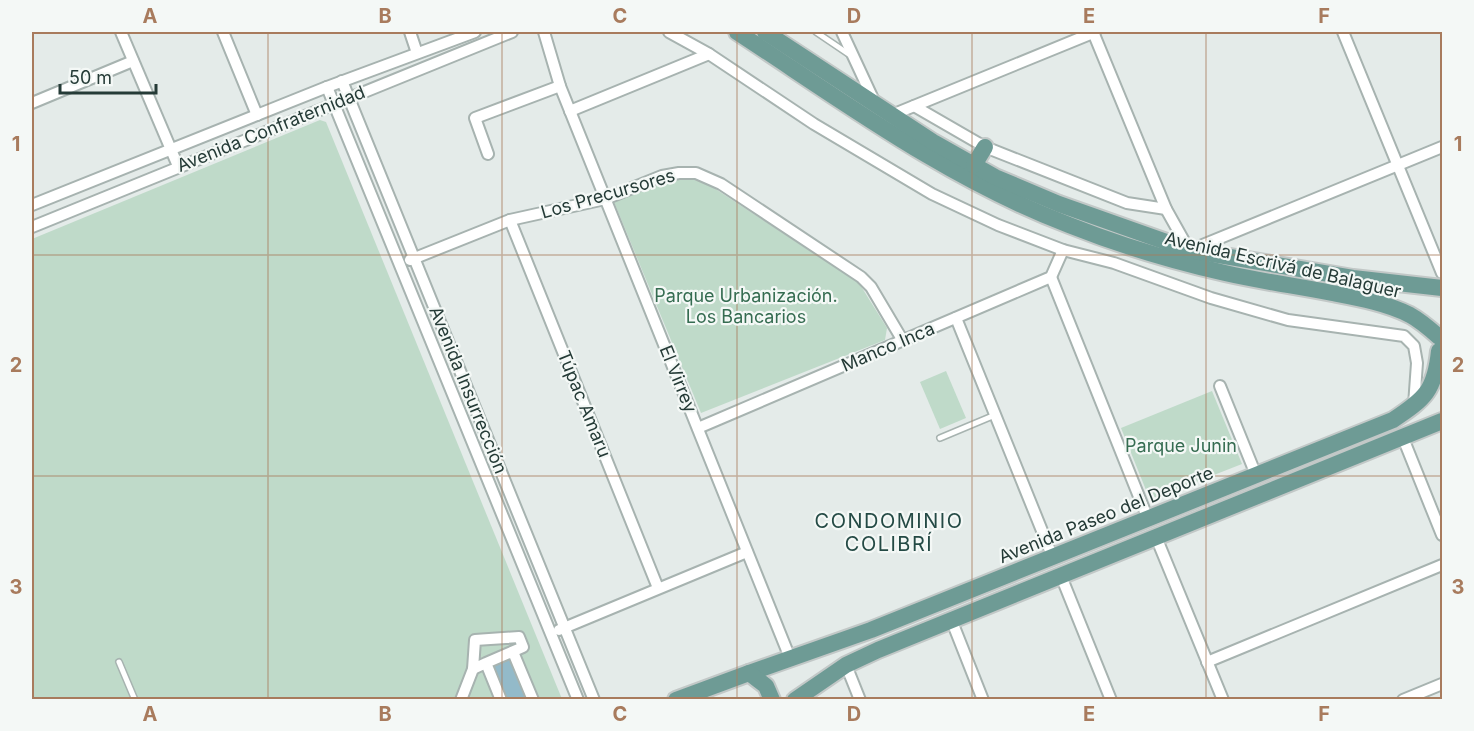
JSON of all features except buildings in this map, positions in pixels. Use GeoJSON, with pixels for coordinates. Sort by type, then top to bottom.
{"type":"FeatureCollection","features":[{"type":"Feature","properties":{"kind":"main road","name":"Avenida Escrivá de Balaguer"},"geometry":{"type":"LineString","coordinates":[[737,32],[922,154],[992,192],[1071,226],[1154,255],[1187,256],[1443,288]]}},
{"type":"Feature","properties":{"kind":"main road","name":"Avenida Escrivá de Balaguer"},"geometry":{"type":"LineString","coordinates":[[765,32],[933,142],[995,177],[1225,273],[1355,297],[1391,307],[1425,325],[1441,343]]}},
{"type":"Feature","properties":{"kind":"main road"},"geometry":{"type":"LineString","coordinates":[[974,165],[985,147]]}},
{"type":"Feature","properties":{"kind":"main road","name":"Avenida Paseo del Deporte"},"geometry":{"type":"LineString","coordinates":[[676,699],[871,630],[1393,420],[1414,406],[1431,387],[1437,369],[1441,343]]}},
{"type":"Feature","properties":{"kind":"main road"},"geometry":{"type":"LineString","coordinates":[[795,699],[846,665],[951,620],[1443,421]]}},
{"type":"Feature","properties":{"kind":"main road"},"geometry":{"type":"LineString","coordinates":[[749,673],[766,686],[772,699]]}},
{"type":"Feature","properties":{"kind":"street"},"geometry":{"type":"LineString","coordinates":[[121,32],[178,166]]}},
{"type":"Feature","properties":{"kind":"street"},"geometry":{"type":"LineString","coordinates":[[223,32],[257,115]]}},
{"type":"Feature","properties":{"kind":"street"},"geometry":{"type":"LineString","coordinates":[[410,32],[417,53]]}},
{"type":"Feature","properties":{"kind":"street","name":"Avenida Confraternidad"},"geometry":{"type":"LineString","coordinates":[[32,205],[342,81],[475,32]]}},
{"type":"Feature","properties":{"kind":"street","name":"Avenida Confraternidad"},"geometry":{"type":"LineString","coordinates":[[32,227],[512,32]]}},
{"type":"Feature","properties":{"kind":"street","name":"El Virrey"},"geometry":{"type":"LineString","coordinates":[[543,32],[560,86],[790,658]]}},
{"type":"Feature","properties":{"kind":"street"},"geometry":{"type":"LineString","coordinates":[[669,32],[709,54],[814,124],[932,194],[998,225],[1063,250],[1114,263],[1211,298],[1288,320],[1404,336],[1414,346],[1417,363],[1414,406]]}},
{"type":"Feature","properties":{"kind":"street"},"geometry":{"type":"LineString","coordinates":[[842,32],[875,104]]}},
{"type":"Feature","properties":{"kind":"street"},"geometry":{"type":"LineString","coordinates":[[892,115],[1094,32],[1187,256],[1443,147]]}},
{"type":"Feature","properties":{"kind":"street"},"geometry":{"type":"LineString","coordinates":[[1343,32],[1443,273]]}},
{"type":"Feature","properties":{"kind":"street"},"geometry":{"type":"LineString","coordinates":[[570,111],[709,54]]}},
{"type":"Feature","properties":{"kind":"street"},"geometry":{"type":"LineString","coordinates":[[32,103],[133,61]]}},
{"type":"Feature","properties":{"kind":"street","name":"Avenida Insurrección"},"geometry":{"type":"LineString","coordinates":[[342,81],[594,699]]}},
{"type":"Feature","properties":{"kind":"street"},"geometry":{"type":"LineString","coordinates":[[488,154],[475,118],[560,86]]}},
{"type":"Feature","properties":{"kind":"street","name":"Avenida Insurrección"},"geometry":{"type":"LineString","coordinates":[[327,87],[578,699]]}},
{"type":"Feature","properties":{"kind":"street"},"geometry":{"type":"LineString","coordinates":[[914,106],[985,147],[1127,203],[1166,209]]}},
{"type":"Feature","properties":{"kind":"street","name":"Los Precursores"},"geometry":{"type":"LineString","coordinates":[[401,265],[510,220],[605,199],[662,176],[696,173],[721,184],[861,278],[871,287],[903,340]]}},
{"type":"Feature","properties":{"kind":"street","name":"Túpac Amaru"},"geometry":{"type":"LineString","coordinates":[[510,220],[658,588]]}},
{"type":"Feature","properties":{"kind":"street"},"geometry":{"type":"LineString","coordinates":[[1063,250],[1051,277],[1148,519]]}},
{"type":"Feature","properties":{"kind":"street","name":"Manco Inca"},"geometry":{"type":"LineString","coordinates":[[698,428],[1051,277]]}},
{"type":"Feature","properties":{"kind":"street"},"geometry":{"type":"LineString","coordinates":[[956,318],[1053,558]]}},
{"type":"Feature","properties":{"kind":"street"},"geometry":{"type":"LineString","coordinates":[[1220,386],[1256,476]]}},
{"type":"Feature","properties":{"kind":"street"},"geometry":{"type":"LineString","coordinates":[[1403,438],[1443,535]]}},
{"type":"Feature","properties":{"kind":"street"},"geometry":{"type":"LineString","coordinates":[[1156,537],[1223,699]]}},
{"type":"Feature","properties":{"kind":"street"},"geometry":{"type":"LineString","coordinates":[[551,634],[747,552]]}},
{"type":"Feature","properties":{"kind":"street"},"geometry":{"type":"LineString","coordinates":[[1207,662],[1443,565]]}},
{"type":"Feature","properties":{"kind":"street"},"geometry":{"type":"LineString","coordinates":[[1061,576],[1111,699]]}},
{"type":"Feature","properties":{"kind":"street"},"geometry":{"type":"LineString","coordinates":[[951,620],[983,699]]}},
{"type":"Feature","properties":{"kind":"street"},"geometry":{"type":"LineString","coordinates":[[461,699],[473,669],[476,640],[519,637],[523,647],[473,669]]}},
{"type":"Feature","properties":{"kind":"street"},"geometry":{"type":"LineString","coordinates":[[513,652],[533,699]]}},
{"type":"Feature","properties":{"kind":"street"},"geometry":{"type":"LineString","coordinates":[[486,663],[501,699]]}},
{"type":"Feature","properties":{"kind":"street"},"geometry":{"type":"LineString","coordinates":[[846,665],[860,699]]}},
{"type":"Feature","properties":{"kind":"street"},"geometry":{"type":"LineString","coordinates":[[1403,699],[1443,684]]}},
{"type":"Feature","properties":{"kind":"lane"},"geometry":{"type":"LineString","coordinates":[[816,32],[854,57]]}},
{"type":"Feature","properties":{"kind":"lane"},"geometry":{"type":"LineString","coordinates":[[940,438],[995,415]]}},
{"type":"Feature","properties":{"kind":"lane"},"geometry":{"type":"LineString","coordinates":[[119,662],[135,699]]}},
{"type":"Feature","properties":{"kind":"green space"},"geometry":{"type":"Polygon","coordinates":[[[320,120],[326,122],[562,699],[32,699],[32,239],[320,120]]]}},
{"type":"Feature","properties":{"kind":"green space","name":"Parque Urbanización. Los Bancarios"},"geometry":{"type":"Polygon","coordinates":[[[683,177],[714,188],[859,283],[887,328],[885,340],[701,413],[614,202],[664,181],[683,177]]]}},
{"type":"Feature","properties":{"kind":"green space"},"geometry":{"type":"Polygon","coordinates":[[[946,371],[966,418],[940,429],[920,382],[946,371]]]}},
{"type":"Feature","properties":{"kind":"green space","name":"Parque Junin"},"geometry":{"type":"Polygon","coordinates":[[[1212,391],[1242,464],[1150,500],[1121,428],[1212,391]]]}},
{"type":"Feature","properties":{"kind":"water"},"geometry":{"type":"Polygon","coordinates":[[[513,656],[530,699],[505,699],[491,665],[513,656]]]}},
{"type":"Feature","properties":{"kind":"district","name":"CONDOMINIO COLIBRÍ"},"geometry":{"type":"Point","coordinates":[889,532]}}]}
